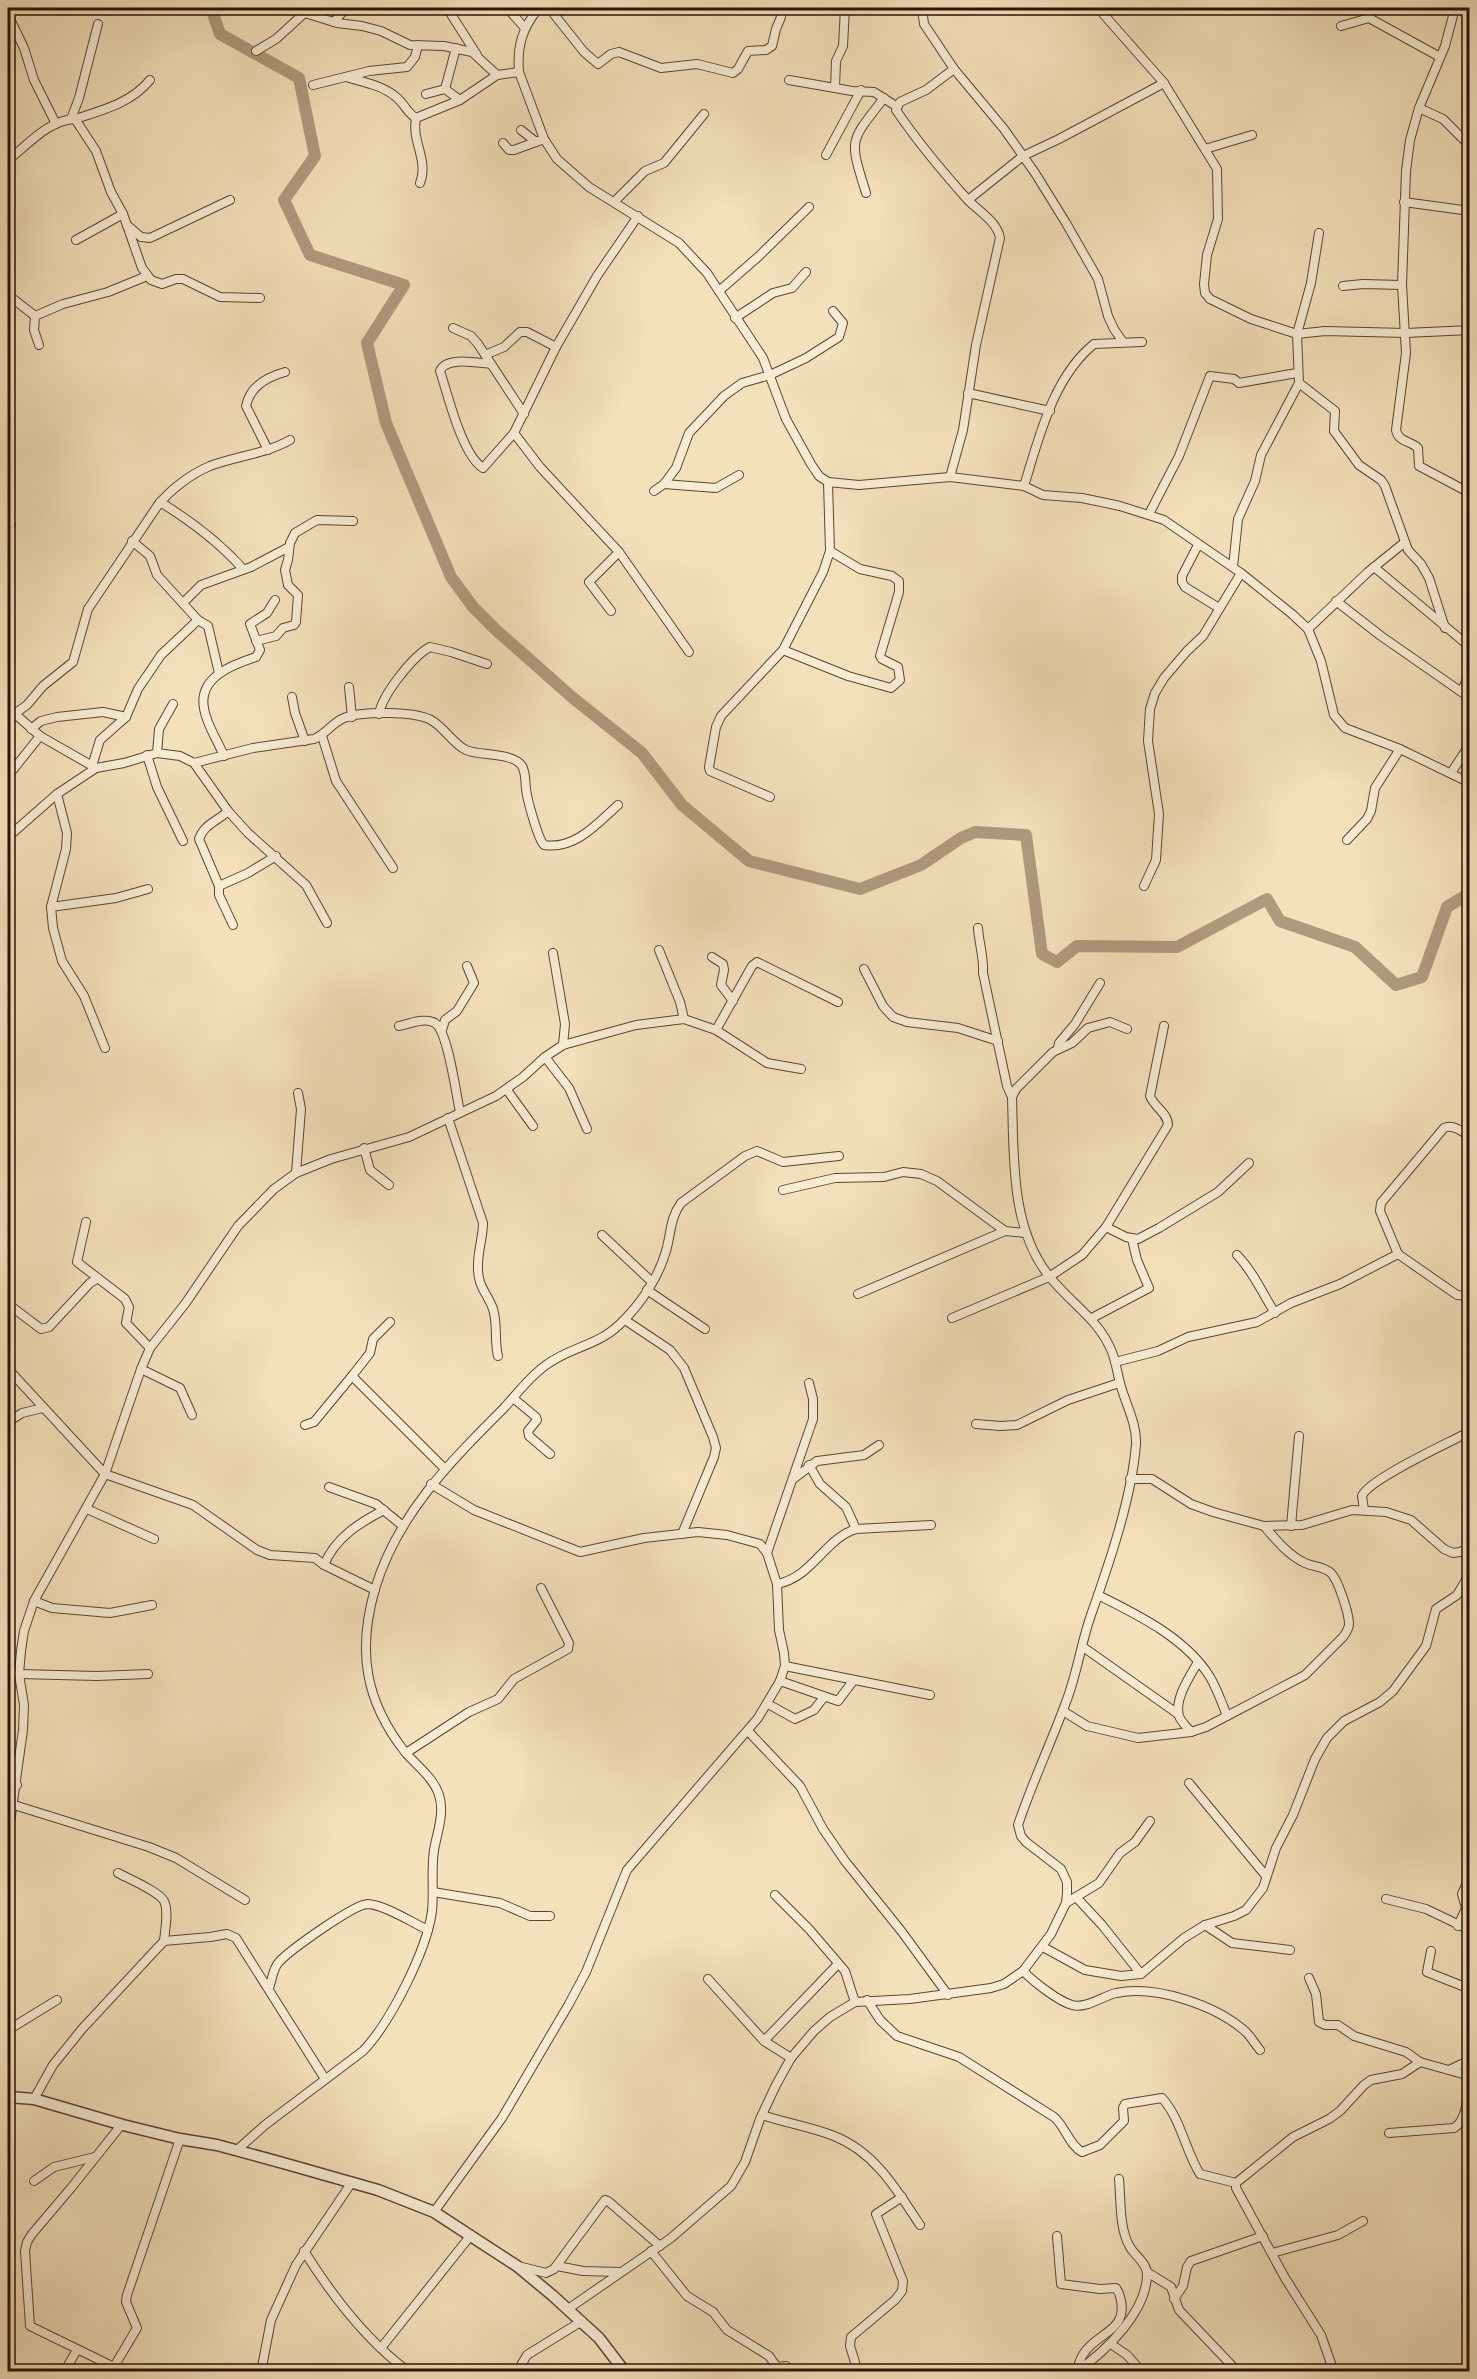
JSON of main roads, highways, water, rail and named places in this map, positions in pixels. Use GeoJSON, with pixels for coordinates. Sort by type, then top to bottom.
{"type":"FeatureCollection","features":[{"type":"Feature","properties":{"kind":"waterway"},"geometry":{"type":"LineString","coordinates":[[211,8],[220,34],[299,78],[315,156],[284,200],[310,255],[404,285],[367,343],[386,423],[451,577],[473,607],[496,630],[573,698],[642,753],[682,805],[749,861],[860,889],[921,865],[961,838],[975,832],[1026,835],[1042,954],[1057,962],[1077,946],[1177,947],[1267,899],[1280,921],[1355,947],[1396,985],[1422,977],[1447,907],[1470,893]]}}]}
